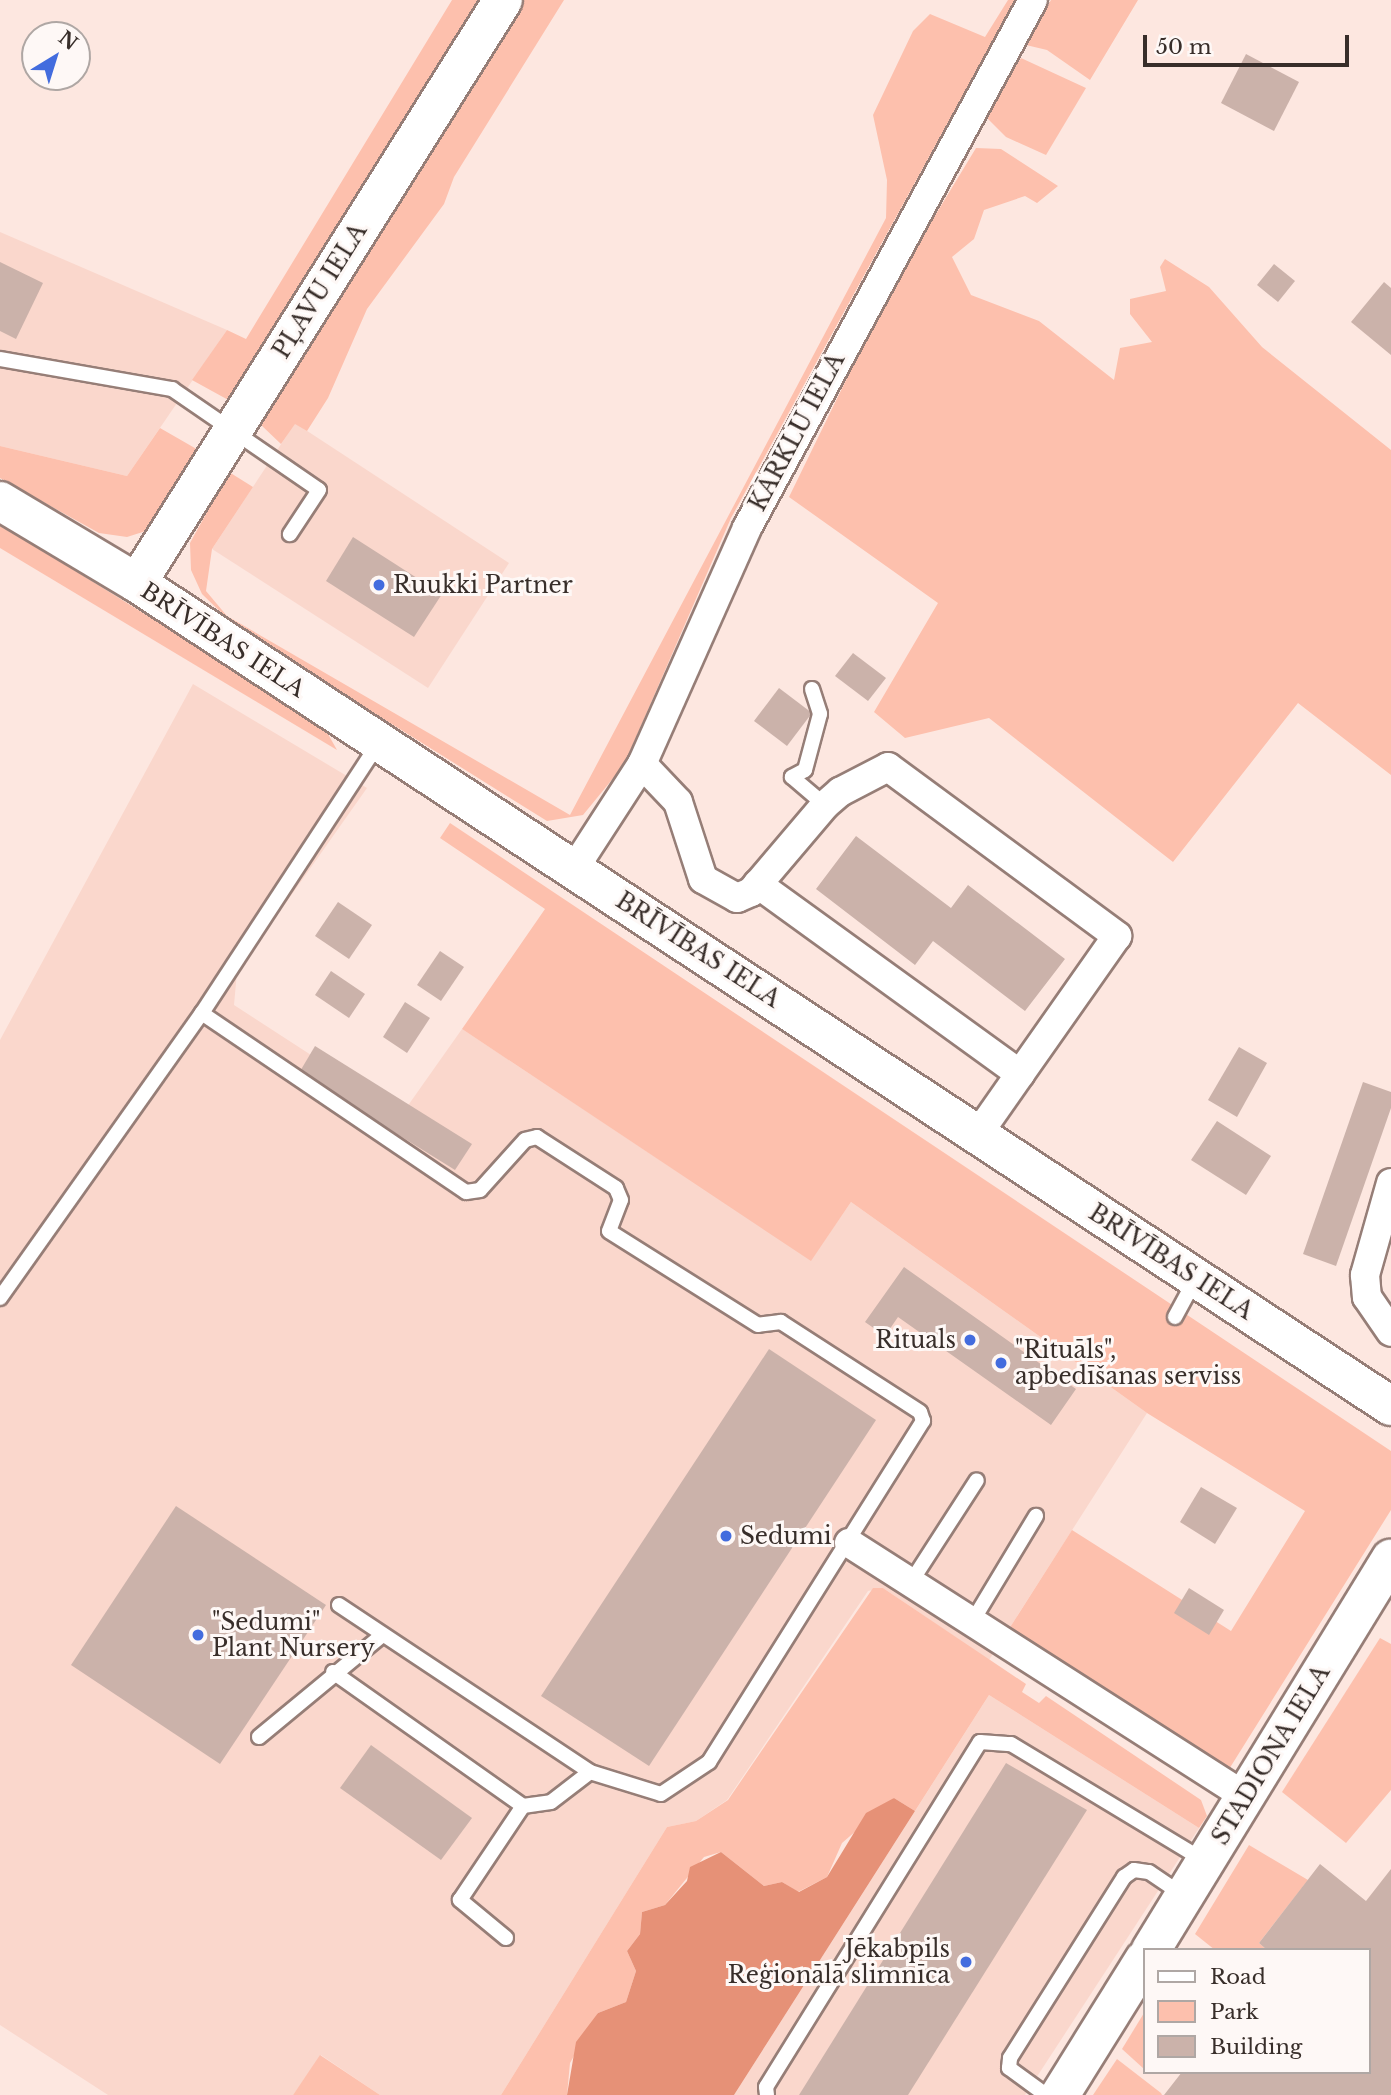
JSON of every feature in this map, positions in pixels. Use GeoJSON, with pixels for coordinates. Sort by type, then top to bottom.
{"type":"FeatureCollection","features":[{"type":"Feature","properties":{"kind":"main road","name":"PĻAVU IELA"},"geometry":{"type":"LineString","coordinates":[[137,583],[503,0]]}},
{"type":"Feature","properties":{"kind":"main road","name":"BRĪVĪBAS IELA"},"geometry":{"type":"LineString","coordinates":[[0,500],[137,583],[1196,1279],[1387,1397]]}},
{"type":"Feature","properties":{"kind":"main road","name":"STADIONA IELA"},"geometry":{"type":"LineString","coordinates":[[1152,1948],[1391,1559]]}},
{"type":"Feature","properties":{"kind":"main road"},"geometry":{"type":"LineString","coordinates":[[1060,2095],[1142,1963]]}},
{"type":"Feature","properties":{"kind":"street","name":"KĀRKLU IELA"},"geometry":{"type":"LineString","coordinates":[[574,869],[642,764],[747,528],[1033,0]]}},
{"type":"Feature","properties":{"kind":"street"},"geometry":{"type":"LineString","coordinates":[[642,764],[678,802],[703,879],[737,898],[758,884],[825,805],[881,768],[899,771],[1117,936],[978,1134]]}},
{"type":"Feature","properties":{"kind":"street"},"geometry":{"type":"LineString","coordinates":[[758,884],[1020,1074]]}},
{"type":"Feature","properties":{"kind":"street"},"geometry":{"type":"LineString","coordinates":[[1391,1183],[1365,1286],[1391,1332]]}},
{"type":"Feature","properties":{"kind":"street"},"geometry":{"type":"LineString","coordinates":[[849,1542],[1245,1797]]}},
{"type":"Feature","properties":{"kind":"lane"},"geometry":{"type":"LineString","coordinates":[[0,359],[172,389],[319,490],[290,534]]}},
{"type":"Feature","properties":{"kind":"lane"},"geometry":{"type":"LineString","coordinates":[[812,689],[820,714],[805,771],[792,777],[825,805]]}},
{"type":"Feature","properties":{"kind":"lane"},"geometry":{"type":"LineString","coordinates":[[0,1298],[202,1013],[379,743]]}},
{"type":"Feature","properties":{"kind":"lane"},"geometry":{"type":"LineString","coordinates":[[202,1013],[466,1192],[480,1190],[525,1140],[537,1137],[615,1188],[621,1200],[609,1231],[758,1325],[781,1322],[920,1412],[923,1421],[709,1762],[661,1794],[590,1772],[381,1636],[339,1605]]}},
{"type":"Feature","properties":{"kind":"lane"},"geometry":{"type":"LineString","coordinates":[[1174,1317],[1196,1279]]}},
{"type":"Feature","properties":{"kind":"lane"},"geometry":{"type":"LineString","coordinates":[[911,1583],[978,1480]]}},
{"type":"Feature","properties":{"kind":"lane"},"geometry":{"type":"LineString","coordinates":[[972,1622],[1036,1516]]}},
{"type":"Feature","properties":{"kind":"lane"},"geometry":{"type":"LineString","coordinates":[[259,1737],[333,1672],[381,1636]]}},
{"type":"Feature","properties":{"kind":"lane"},"geometry":{"type":"LineString","coordinates":[[333,1672],[523,1806],[551,1802],[590,1772]]}},
{"type":"Feature","properties":{"kind":"lane"},"geometry":{"type":"LineString","coordinates":[[767,2095],[766,2087],[981,1742],[1011,1744],[1206,1862]]}},
{"type":"Feature","properties":{"kind":"lane"},"geometry":{"type":"LineString","coordinates":[[506,1938],[460,1900],[523,1806]]}},
{"type":"Feature","properties":{"kind":"lane"},"geometry":{"type":"LineString","coordinates":[[1046,2095],[1009,2067],[1010,2058],[1124,1877],[1134,1870],[1149,1872],[1184,1896]]}},
{"type":"Feature","properties":{"kind":"shaded area"},"geometry":{"type":"Polygon","coordinates":[[[0,232],[227,330],[127,476],[0,446],[0,232]]]}},
{"type":"Feature","properties":{"kind":"shaded area"},"geometry":{"type":"Polygon","coordinates":[[[295,423],[509,563],[428,688],[212,549],[295,423]]]}},
{"type":"Feature","properties":{"kind":"shaded area"},"geometry":{"type":"Polygon","coordinates":[[[193,684],[367,788],[237,972],[234,1005],[402,1114],[462,1029],[811,1260],[851,1202],[1147,1413],[989,1660],[883,1588],[868,1591],[727,1800],[696,1821],[667,1827],[501,2095],[380,2095],[321,2055],[293,2095],[108,2095],[0,2025],[0,1040],[193,684]]]}},
{"type":"Feature","properties":{"kind":"shaded area","name":"Jēkabpils Reģionālā slimnīca"},"geometry":{"type":"Polygon","coordinates":[[[989,1695],[1199,1828],[1025,2095],[734,2095],[989,1695]]]}},
{"type":"Feature","properties":{"kind":"shaded area"},"geometry":{"type":"Polygon","coordinates":[[[894,1798],[915,1811],[734,2095],[567,2095],[576,2042],[598,2013],[626,2002],[636,1971],[627,1951],[640,1934],[642,1912],[665,1905],[687,1881],[690,1867],[721,1852],[764,1886],[782,1882],[799,1892],[827,1877],[866,1813],[894,1798]]]}},
{"type":"Feature","properties":{"kind":"green space"},"geometry":{"type":"Polygon","coordinates":[[[452,0],[487,0],[232,402],[192,380],[227,330],[246,339],[452,0]]]}},
{"type":"Feature","properties":{"kind":"green space"},"geometry":{"type":"Polygon","coordinates":[[[519,0],[564,0],[454,177],[444,204],[367,309],[328,398],[307,431],[295,424],[281,444],[260,424],[519,0]]]}},
{"type":"Feature","properties":{"kind":"green space"},"geometry":{"type":"Polygon","coordinates":[[[1008,0],[1015,0],[731,518],[624,765],[583,815],[547,821],[235,626],[202,594],[191,570],[190,543],[229,472],[253,487],[212,549],[206,591],[227,616],[570,815],[886,218],[887,180],[873,115],[913,31],[930,14],[985,37],[1008,0]]]}},
{"type":"Feature","properties":{"kind":"green space"},"geometry":{"type":"Polygon","coordinates":[[[1051,0],[1138,0],[1090,80],[1047,50],[1026,45],[1051,0]]]}},
{"type":"Feature","properties":{"kind":"green space"},"geometry":{"type":"Polygon","coordinates":[[[1021,58],[1086,88],[1046,155],[1006,137],[988,119],[987,109],[1021,58]]]}},
{"type":"Feature","properties":{"kind":"green space"},"geometry":{"type":"Polygon","coordinates":[[[976,148],[1001,149],[1058,186],[1037,203],[1025,196],[984,210],[974,239],[952,257],[971,295],[1039,321],[1114,380],[1120,348],[1152,342],[1130,314],[1130,299],[1166,291],[1160,267],[1165,259],[1209,287],[1262,347],[1391,450],[1391,775],[1298,703],[1173,862],[989,718],[905,738],[874,712],[938,603],[789,497],[890,290],[976,148]]]}},
{"type":"Feature","properties":{"kind":"green space"},"geometry":{"type":"Polygon","coordinates":[[[160,428],[200,451],[149,530],[127,537],[99,533],[0,478],[0,446],[127,476],[160,428]]]}},
{"type":"Feature","properties":{"kind":"green space"},"geometry":{"type":"Polygon","coordinates":[[[0,524],[323,725],[337,750],[0,548],[0,524]]]}},
{"type":"Feature","properties":{"kind":"green space"},"geometry":{"type":"Polygon","coordinates":[[[450,823],[1391,1451],[1391,1510],[1226,1774],[1007,1632],[1072,1530],[1231,1631],[1305,1511],[1147,1413],[851,1202],[811,1261],[462,1029],[545,909],[440,838],[450,823]]]}},
{"type":"Feature","properties":{"kind":"green space"},"geometry":{"type":"Polygon","coordinates":[[[873,1588],[883,1588],[1026,1684],[1022,1692],[1039,1703],[1046,1696],[1201,1800],[1207,1816],[1199,1828],[989,1695],[915,1811],[894,1798],[842,1843],[827,1877],[798,1892],[782,1882],[764,1886],[721,1852],[704,1857],[665,1905],[642,1912],[640,1934],[627,1951],[636,1971],[626,2002],[598,2013],[570,2063],[567,2095],[501,2095],[667,1827],[696,1821],[728,1800],[873,1588]]]}},
{"type":"Feature","properties":{"kind":"green space"},"geometry":{"type":"Polygon","coordinates":[[[1380,1638],[1391,1644],[1391,1790],[1346,1843],[1282,1792],[1380,1638]]]}},
{"type":"Feature","properties":{"kind":"green space"},"geometry":{"type":"Polygon","coordinates":[[[1249,1845],[1308,1880],[1259,1943],[1265,1948],[1212,1948],[1195,1934],[1249,1845]]]}},
{"type":"Feature","properties":{"kind":"green space"},"geometry":{"type":"Polygon","coordinates":[[[1142,2016],[1142,2067],[1122,2049],[1142,2016]]]}},
{"type":"Feature","properties":{"kind":"green space"},"geometry":{"type":"Polygon","coordinates":[[[320,2055],[380,2095],[293,2095],[320,2055]]]}},
{"type":"Feature","properties":{"kind":"green space"},"geometry":{"type":"Polygon","coordinates":[[[1117,2059],[1161,2093],[1162,2095],[1093,2095],[1117,2059]]]}},
{"type":"Feature","properties":{"kind":"building"},"geometry":{"type":"Polygon","coordinates":[[[1246,54],[1299,82],[1274,131],[1221,103],[1246,54]]]}},
{"type":"Feature","properties":{"kind":"building"},"geometry":{"type":"Polygon","coordinates":[[[0,262],[43,283],[16,339],[0,331],[0,262]]]}},
{"type":"Feature","properties":{"kind":"building"},"geometry":{"type":"Polygon","coordinates":[[[1274,264],[1295,281],[1278,302],[1257,285],[1274,264]]]}},
{"type":"Feature","properties":{"kind":"building"},"geometry":{"type":"Polygon","coordinates":[[[1384,282],[1391,288],[1391,355],[1351,322],[1384,282]]]}},
{"type":"Feature","properties":{"kind":"building"},"geometry":{"type":"Polygon","coordinates":[[[353,537],[442,594],[414,637],[326,581],[353,537]]]}},
{"type":"Feature","properties":{"kind":"building"},"geometry":{"type":"Polygon","coordinates":[[[853,653],[886,678],[868,701],[835,676],[853,653]]]}},
{"type":"Feature","properties":{"kind":"building"},"geometry":{"type":"Polygon","coordinates":[[[779,688],[812,713],[787,746],[754,721],[779,688]]]}},
{"type":"Feature","properties":{"kind":"building"},"geometry":{"type":"Polygon","coordinates":[[[856,836],[951,908],[968,885],[1065,959],[1025,1011],[933,941],[915,965],[816,889],[856,836]]]}},
{"type":"Feature","properties":{"kind":"building"},"geometry":{"type":"Polygon","coordinates":[[[338,902],[372,925],[349,959],[315,936],[338,902]]]}},
{"type":"Feature","properties":{"kind":"building"},"geometry":{"type":"Polygon","coordinates":[[[440,951],[464,967],[441,1001],[417,985],[440,951]]]}},
{"type":"Feature","properties":{"kind":"building"},"geometry":{"type":"Polygon","coordinates":[[[331,971],[365,994],[349,1018],[315,995],[331,971]]]}},
{"type":"Feature","properties":{"kind":"building"},"geometry":{"type":"Polygon","coordinates":[[[405,1002],[430,1018],[407,1053],[383,1037],[405,1002]]]}},
{"type":"Feature","properties":{"kind":"building"},"geometry":{"type":"Polygon","coordinates":[[[315,1046],[472,1144],[455,1170],[299,1073],[315,1046]]]}},
{"type":"Feature","properties":{"kind":"building"},"geometry":{"type":"Polygon","coordinates":[[[1239,1047],[1267,1063],[1237,1117],[1208,1100],[1239,1047]]]}},
{"type":"Feature","properties":{"kind":"building"},"geometry":{"type":"Polygon","coordinates":[[[1363,1082],[1391,1092],[1391,1108],[1336,1266],[1303,1254],[1363,1082]]]}},
{"type":"Feature","properties":{"kind":"building"},"geometry":{"type":"Polygon","coordinates":[[[1217,1121],[1271,1156],[1246,1195],[1191,1160],[1217,1121]]]}},
{"type":"Feature","properties":{"kind":"building","name":"\"Rituāls\", apbedīšanas serviss"},"geometry":{"type":"Polygon","coordinates":[[[904,1267],[1076,1389],[1051,1425],[898,1317],[885,1336],[865,1322],[904,1267]]]}},
{"type":"Feature","properties":{"kind":"building"},"geometry":{"type":"Polygon","coordinates":[[[769,1349],[876,1420],[649,1766],[541,1696],[769,1349]]]}},
{"type":"Feature","properties":{"kind":"building"},"geometry":{"type":"Polygon","coordinates":[[[1201,1487],[1237,1508],[1215,1544],[1180,1522],[1201,1487]]]}},
{"type":"Feature","properties":{"kind":"building","name":"\"Sedumi\" Plant Nursery"},"geometry":{"type":"Polygon","coordinates":[[[176,1506],[326,1605],[220,1764],[71,1665],[176,1506]]]}},
{"type":"Feature","properties":{"kind":"building"},"geometry":{"type":"Polygon","coordinates":[[[1189,1588],[1224,1610],[1209,1635],[1174,1613],[1189,1588]]]}},
{"type":"Feature","properties":{"kind":"building"},"geometry":{"type":"Polygon","coordinates":[[[371,1745],[472,1818],[441,1860],[340,1788],[371,1745]]]}},
{"type":"Feature","properties":{"kind":"building"},"geometry":{"type":"Polygon","coordinates":[[[1006,1763],[1087,1810],[908,2095],[799,2095],[1006,1763]]]}},
{"type":"Feature","properties":{"kind":"building"},"geometry":{"type":"Polygon","coordinates":[[[1320,1864],[1366,1901],[1391,1869],[1391,2095],[1164,2095],[1180,2074],[1370,2074],[1370,1948],[1265,1948],[1259,1943],[1320,1864]]]}},
{"type":"Feature","properties":{"kind":"place","name":"Ruukki Partner"},"geometry":{"type":"Point","coordinates":[379,585]}},
{"type":"Feature","properties":{"kind":"place","name":"Rituals"},"geometry":{"type":"Point","coordinates":[970,1340]}},
{"type":"Feature","properties":{"kind":"place","name":"\"Rituāls\", apbedīšanas serviss"},"geometry":{"type":"Point","coordinates":[1001,1363]}},
{"type":"Feature","properties":{"kind":"place","name":"Sedumi"},"geometry":{"type":"Point","coordinates":[726,1536]}},
{"type":"Feature","properties":{"kind":"place","name":"\"Sedumi\" Plant Nursery"},"geometry":{"type":"Point","coordinates":[198,1635]}},
{"type":"Feature","properties":{"kind":"place","name":"Jēkabpils Reģionālā slimnīca"},"geometry":{"type":"Point","coordinates":[966,1962]}}]}
